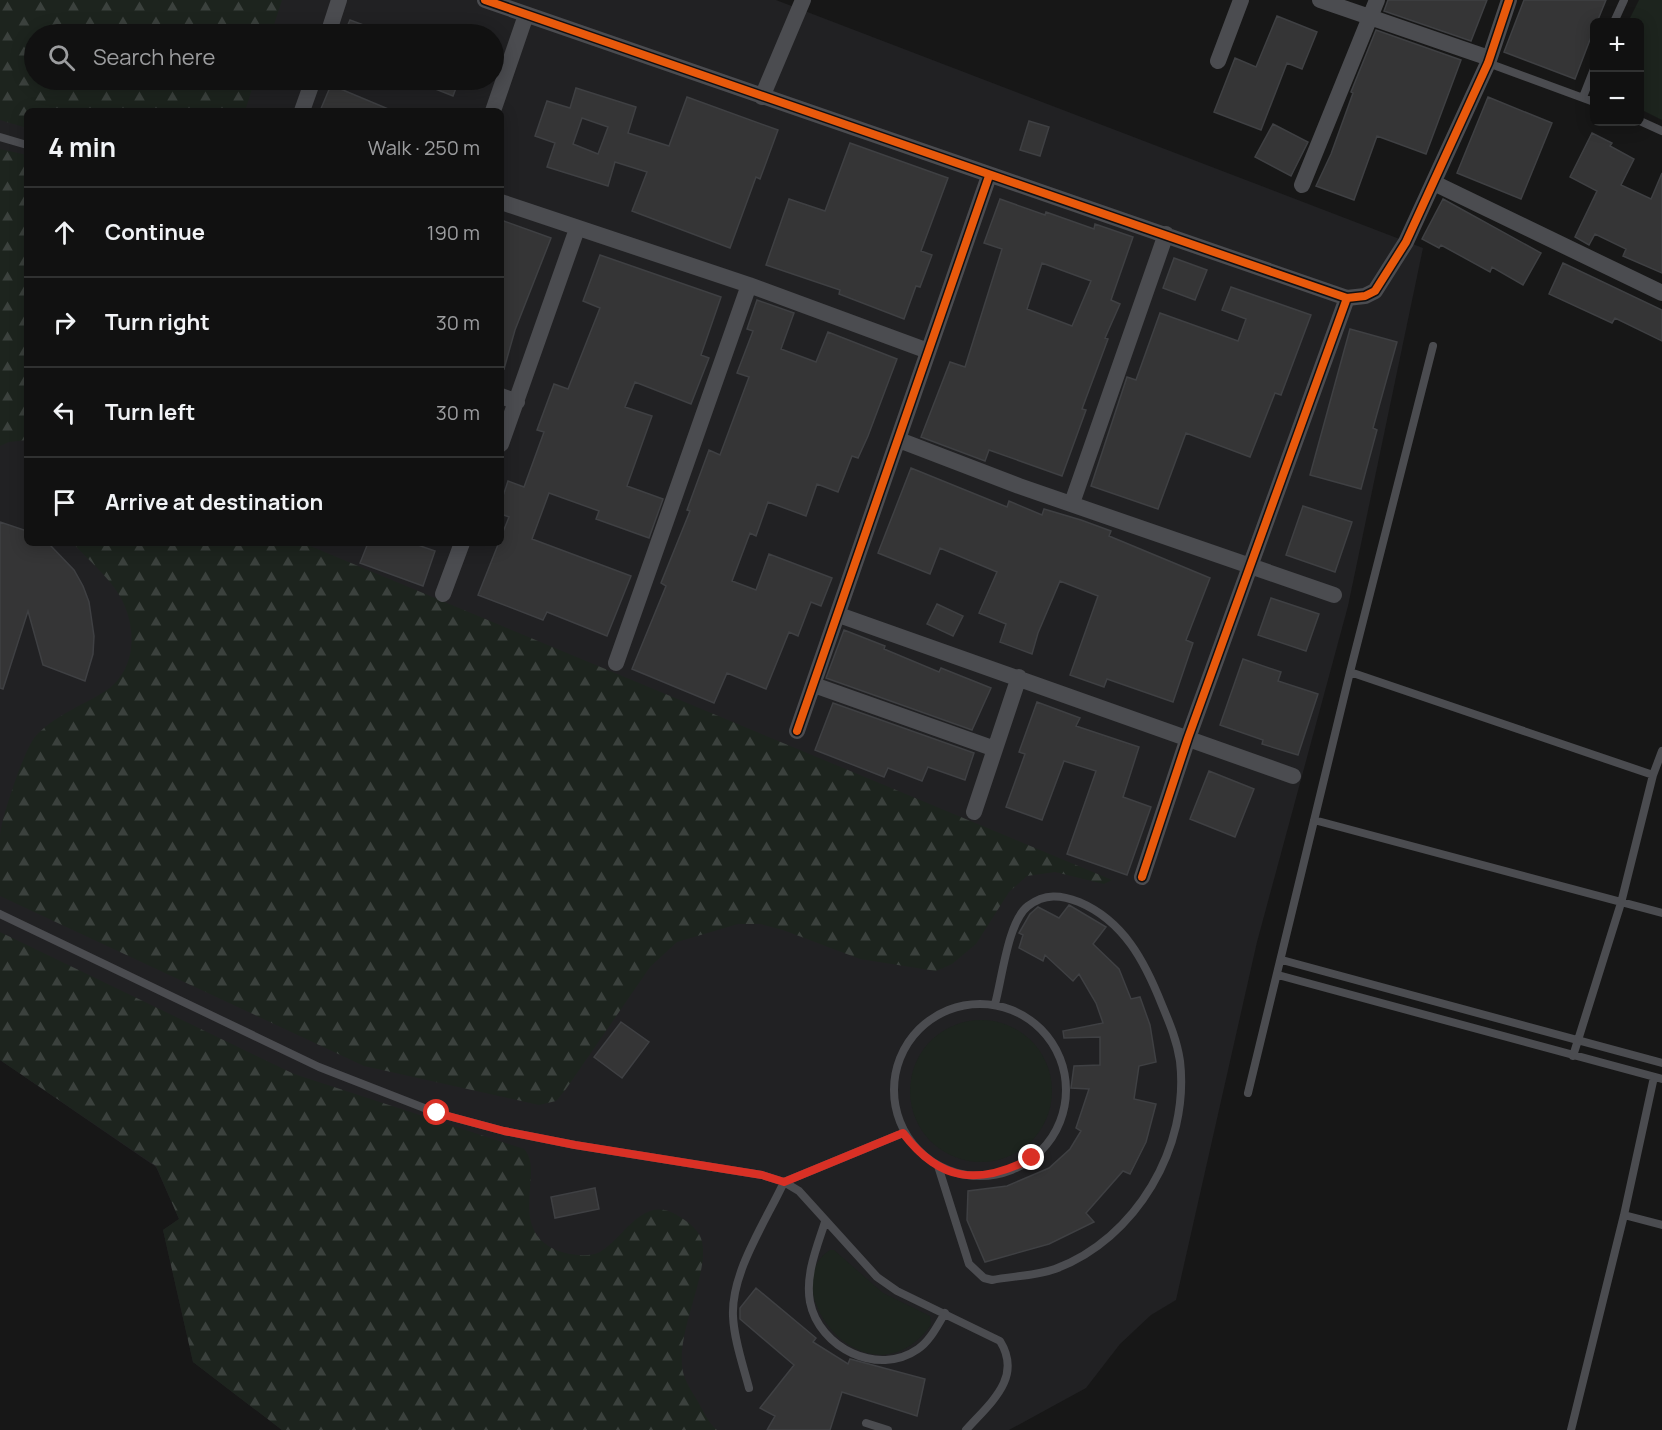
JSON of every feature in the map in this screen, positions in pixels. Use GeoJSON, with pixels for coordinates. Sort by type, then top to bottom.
{"type":"FeatureCollection","features":[{"type":"Feature","properties":{"kind":"street"},"geometry":{"type":"LineString","coordinates":[[331,24],[339,0]]}},
{"type":"Feature","properties":{"kind":"street"},"geometry":{"type":"LineString","coordinates":[[485,0],[1347,298],[1365,296],[1375,291],[1406,242],[1489,61],[1509,0]]}},
{"type":"Feature","properties":{"kind":"street"},"geometry":{"type":"LineString","coordinates":[[762,97],[803,0]]}},
{"type":"Feature","properties":{"kind":"street"},"geometry":{"type":"LineString","coordinates":[[1218,61],[1241,0]]}},
{"type":"Feature","properties":{"kind":"street"},"geometry":{"type":"LineString","coordinates":[[1320,0],[1489,61]]}},
{"type":"Feature","properties":{"kind":"street"},"geometry":{"type":"LineString","coordinates":[[1302,185],[1377,0]]}},
{"type":"Feature","properties":{"kind":"street"},"geometry":{"type":"LineString","coordinates":[[504,79],[526,15]]}},
{"type":"Feature","properties":{"kind":"street"},"geometry":{"type":"LineString","coordinates":[[303,108],[309,90]]}},
{"type":"Feature","properties":{"kind":"street"},"geometry":{"type":"LineString","coordinates":[[494,108],[500,90]]}},
{"type":"Feature","properties":{"kind":"street"},"geometry":{"type":"LineString","coordinates":[[797,731],[840,615],[989,176]]}},
{"type":"Feature","properties":{"kind":"street"},"geometry":{"type":"LineString","coordinates":[[1434,183],[1662,293]]}},
{"type":"Feature","properties":{"kind":"street"},"geometry":{"type":"LineString","coordinates":[[504,203],[749,285],[928,351]]}},
{"type":"Feature","properties":{"kind":"street"},"geometry":{"type":"LineString","coordinates":[[504,437],[577,229]]}},
{"type":"Feature","properties":{"kind":"street"},"geometry":{"type":"LineString","coordinates":[[1072,503],[1166,234]]}},
{"type":"Feature","properties":{"kind":"street"},"geometry":{"type":"LineString","coordinates":[[616,663],[749,285]]}},
{"type":"Feature","properties":{"kind":"street"},"geometry":{"type":"LineString","coordinates":[[1142,877],[1188,738],[1347,298]]}},
{"type":"Feature","properties":{"kind":"street"},"geometry":{"type":"LineString","coordinates":[[504,397],[518,402]]}},
{"type":"Feature","properties":{"kind":"street"},"geometry":{"type":"LineString","coordinates":[[899,440],[1334,595]]}},
{"type":"Feature","properties":{"kind":"street"},"geometry":{"type":"LineString","coordinates":[[443,594],[461,546]]}},
{"type":"Feature","properties":{"kind":"street"},"geometry":{"type":"LineString","coordinates":[[840,615],[1293,776]]}},
{"type":"Feature","properties":{"kind":"street"},"geometry":{"type":"LineString","coordinates":[[974,812],[1019,677]]}},
{"type":"Feature","properties":{"kind":"street"},"geometry":{"type":"LineString","coordinates":[[814,685],[995,749]]}},
{"type":"Feature","properties":{"kind":"lane"},"geometry":{"type":"LineString","coordinates":[[1616,18],[1624,0]]}},
{"type":"Feature","properties":{"kind":"lane"},"geometry":{"type":"LineString","coordinates":[[1489,61],[1590,100]]}},
{"type":"Feature","properties":{"kind":"lane"},"geometry":{"type":"LineString","coordinates":[[1583,96],[1593,72]]}},
{"type":"Feature","properties":{"kind":"lane"},"geometry":{"type":"LineString","coordinates":[[1644,123],[1662,131]]}},
{"type":"Feature","properties":{"kind":"lane"},"geometry":{"type":"LineString","coordinates":[[0,137],[24,144]]}},
{"type":"Feature","properties":{"kind":"lane"},"geometry":{"type":"LineString","coordinates":[[1248,1093],[1350,672],[1434,346]]}},
{"type":"Feature","properties":{"kind":"lane"},"geometry":{"type":"LineString","coordinates":[[1350,672],[1653,775]]}},
{"type":"Feature","properties":{"kind":"lane"},"geometry":{"type":"LineString","coordinates":[[1573,1056],[1621,903],[1653,775],[1662,751]]}},
{"type":"Feature","properties":{"kind":"lane"},"geometry":{"type":"LineString","coordinates":[[1314,820],[1662,913]]}},
{"type":"Feature","properties":{"kind":"lane"},"geometry":{"type":"LineString","coordinates":[[938,1166],[969,1264],[984,1278],[992,1280],[1053,1270],[1101,1245],[1127,1219],[1149,1192],[1170,1146],[1181,1093],[1175,1036],[1148,970],[1115,924],[1089,906],[1064,896],[1045,896],[1027,907],[1015,924],[995,1004]]}},
{"type":"Feature","properties":{"kind":"lane"},"geometry":{"type":"LineString","coordinates":[[0,914],[319,1067],[437,1113],[504,1131],[762,1175],[784,1182],[799,1191],[877,1277],[897,1292],[1000,1341],[1006,1351],[1009,1366],[1008,1378],[1001,1390],[966,1430]]}},
{"type":"Feature","properties":{"kind":"lane"},"geometry":{"type":"LineString","coordinates":[[1282,960],[1662,1063]]}},
{"type":"Feature","properties":{"kind":"lane"},"geometry":{"type":"LineString","coordinates":[[1278,975],[1658,1078],[1571,1430]]}},
{"type":"Feature","properties":{"kind":"lane"},"geometry":{"type":"LineString","coordinates":[[972,1004],[995,1004],[1024,1016],[1045,1033],[1059,1056],[1066,1083],[1064,1110],[1056,1133],[1032,1158],[1006,1172],[957,1174],[938,1166],[917,1152],[903,1133],[895,1104],[896,1074],[906,1047],[923,1026],[946,1011],[972,1004]]}},
{"type":"Feature","properties":{"kind":"lane"},"geometry":{"type":"LineString","coordinates":[[749,1388],[735,1332],[733,1298],[737,1281],[784,1182],[903,1133]]}},
{"type":"Feature","properties":{"kind":"lane"},"geometry":{"type":"LineString","coordinates":[[1624,1215],[1662,1225]]}},
{"type":"Feature","properties":{"kind":"lane"},"geometry":{"type":"LineString","coordinates":[[825,1222],[812,1263],[809,1285],[810,1303],[825,1334],[837,1345],[854,1354],[876,1360],[892,1360],[912,1353],[927,1341],[945,1313]]}},
{"type":"Feature","properties":{"kind":"lane"},"geometry":{"type":"LineString","coordinates":[[866,1423],[888,1430]]}},
{"type":"Feature","properties":{"kind":"shaded area"},"geometry":{"type":"Polygon","coordinates":[[[0,0],[776,0],[1423,248],[1348,606],[1257,942],[1176,1300],[1151,1315],[1120,1344],[1086,1388],[1009,1430],[282,1430],[193,1362],[163,1230],[179,1219],[156,1167],[0,1060],[0,0]]]}},
{"type":"Feature","properties":{"kind":"green space"},"geometry":{"type":"Polygon","coordinates":[[[0,0],[282,0],[274,24],[24,24],[24,90],[252,90],[246,108],[24,108],[24,127],[0,120],[0,0]]]}},
{"type":"Feature","properties":{"kind":"green space"},"geometry":{"type":"Polygon","coordinates":[[[1639,0],[1662,0],[1662,120],[1644,111],[1644,18],[1630,18],[1639,0]]]}},
{"type":"Feature","properties":{"kind":"green space"},"geometry":{"type":"Polygon","coordinates":[[[0,149],[24,154],[24,440],[9,442],[0,446],[0,149]]]}},
{"type":"Feature","properties":{"kind":"green space"},"geometry":{"type":"Polygon","coordinates":[[[76,546],[310,546],[1112,880],[1104,884],[1055,872],[1027,876],[1009,892],[976,944],[952,964],[936,971],[860,959],[783,930],[760,924],[738,924],[677,942],[650,967],[556,1101],[539,1105],[364,1066],[0,896],[1,827],[30,744],[42,730],[67,712],[115,684],[128,662],[132,637],[130,623],[121,598],[105,576],[76,546]]]}},
{"type":"Feature","properties":{"kind":"green space"},"geometry":{"type":"Polygon","coordinates":[[[0,932],[294,1074],[524,1149],[531,1169],[529,1209],[531,1222],[536,1234],[547,1245],[559,1251],[581,1255],[600,1252],[634,1221],[653,1210],[663,1210],[685,1220],[699,1234],[703,1247],[699,1279],[684,1337],[683,1372],[706,1416],[717,1430],[282,1430],[193,1362],[163,1230],[179,1219],[156,1166],[0,1060],[0,932]]]}},
{"type":"Feature","properties":{"kind":"green space"},"geometry":{"type":"Polygon","coordinates":[[[981,1020],[1008,1026],[1031,1041],[1046,1064],[1052,1091],[1046,1118],[1031,1141],[1008,1156],[981,1162],[954,1156],[931,1141],[916,1118],[910,1091],[916,1064],[931,1041],[954,1026],[981,1020]]]}},
{"type":"Feature","properties":{"kind":"green space"},"geometry":{"type":"Polygon","coordinates":[[[830,1250],[834,1250],[883,1293],[930,1316],[931,1325],[906,1348],[880,1355],[856,1349],[835,1334],[820,1313],[812,1289],[815,1267],[830,1250]]]}},
{"type":"Feature","properties":{"kind":"building"},"geometry":{"type":"Polygon","coordinates":[[[1388,0],[1487,0],[1471,41],[1384,11],[1388,0]]]}},
{"type":"Feature","properties":{"kind":"building"},"geometry":{"type":"Polygon","coordinates":[[[1524,0],[1606,0],[1599,18],[1590,18],[1590,40],[1575,79],[1504,52],[1524,0]]]}},
{"type":"Feature","properties":{"kind":"building"},"geometry":{"type":"Polygon","coordinates":[[[1277,16],[1317,32],[1302,69],[1287,63],[1261,130],[1214,112],[1235,58],[1256,67],[1277,16]]]}},
{"type":"Feature","properties":{"kind":"building"},"geometry":{"type":"Polygon","coordinates":[[[350,20],[361,24],[348,24],[350,20]]]}},
{"type":"Feature","properties":{"kind":"building"},"geometry":{"type":"Polygon","coordinates":[[[1376,30],[1461,60],[1426,154],[1377,136],[1354,200],[1316,186],[1331,154],[1353,93],[1351,92],[1376,30]]]}},
{"type":"Feature","properties":{"kind":"building"},"geometry":{"type":"Polygon","coordinates":[[[576,88],[636,107],[628,133],[669,146],[687,97],[778,130],[760,179],[756,177],[730,248],[632,211],[647,172],[615,162],[608,186],[547,167],[555,143],[535,136],[547,101],[570,108],[576,88]],[[582,118],[573,144],[598,154],[608,127],[582,118]]]}},
{"type":"Feature","properties":{"kind":"building"},"geometry":{"type":"Polygon","coordinates":[[[329,90],[343,90],[386,108],[321,108],[329,90]]]}},
{"type":"Feature","properties":{"kind":"building"},"geometry":{"type":"Polygon","coordinates":[[[438,90],[455,90],[453,96],[438,90]]]}},
{"type":"Feature","properties":{"kind":"building"},"geometry":{"type":"Polygon","coordinates":[[[1488,97],[1552,123],[1521,199],[1457,173],[1488,97]]]}},
{"type":"Feature","properties":{"kind":"building"},"geometry":{"type":"Polygon","coordinates":[[[1029,121],[1049,127],[1040,156],[1020,150],[1029,121]]]}},
{"type":"Feature","properties":{"kind":"building"},"geometry":{"type":"Polygon","coordinates":[[[1273,124],[1308,142],[1291,176],[1255,157],[1273,124]]]}},
{"type":"Feature","properties":{"kind":"building"},"geometry":{"type":"Polygon","coordinates":[[[1592,133],[1612,143],[1610,146],[1634,159],[1621,185],[1651,199],[1662,173],[1662,273],[1623,256],[1626,249],[1595,234],[1589,245],[1575,237],[1597,191],[1570,177],[1592,133]]]}},
{"type":"Feature","properties":{"kind":"building"},"geometry":{"type":"Polygon","coordinates":[[[850,143],[948,178],[921,251],[932,255],[920,287],[916,286],[904,319],[839,294],[840,290],[766,265],[789,199],[825,211],[850,143]]]}},
{"type":"Feature","properties":{"kind":"building"},"geometry":{"type":"Polygon","coordinates":[[[1000,199],[1094,229],[1095,224],[1133,237],[1111,300],[1120,304],[1105,338],[1108,339],[1082,409],[1086,410],[1062,476],[989,450],[985,461],[921,437],[950,362],[965,367],[1002,249],[984,243],[1000,199]],[[1042,263],[1027,309],[1072,326],[1091,281],[1042,263]]]}},
{"type":"Feature","properties":{"kind":"building"},"geometry":{"type":"Polygon","coordinates":[[[1443,199],[1541,253],[1523,285],[1492,267],[1490,272],[1441,245],[1439,248],[1422,239],[1443,199]]]}},
{"type":"Feature","properties":{"kind":"building"},"geometry":{"type":"Polygon","coordinates":[[[504,221],[551,238],[515,330],[504,369],[504,221]]]}},
{"type":"Feature","properties":{"kind":"building"},"geometry":{"type":"Polygon","coordinates":[[[600,255],[721,297],[701,355],[709,358],[691,404],[635,382],[625,407],[652,416],[627,486],[663,499],[649,538],[596,519],[599,511],[549,493],[532,539],[631,576],[607,636],[547,612],[543,620],[478,595],[497,546],[504,546],[504,530],[509,517],[504,515],[504,493],[508,481],[524,487],[544,432],[537,430],[554,384],[568,389],[600,308],[583,301],[600,255]]]}},
{"type":"Feature","properties":{"kind":"building"},"geometry":{"type":"Polygon","coordinates":[[[1174,258],[1207,270],[1195,300],[1163,288],[1174,258]]]}},
{"type":"Feature","properties":{"kind":"building"},"geometry":{"type":"Polygon","coordinates":[[[1563,263],[1662,310],[1662,341],[1615,318],[1612,323],[1549,294],[1563,263]]]}},
{"type":"Feature","properties":{"kind":"building"},"geometry":{"type":"Polygon","coordinates":[[[1231,287],[1311,315],[1281,395],[1275,393],[1250,457],[1186,433],[1158,509],[1091,486],[1127,377],[1136,380],[1160,313],[1238,341],[1246,319],[1222,310],[1231,287]]]}},
{"type":"Feature","properties":{"kind":"building"},"geometry":{"type":"Polygon","coordinates":[[[757,300],[794,313],[781,349],[816,362],[828,332],[897,359],[868,436],[858,458],[852,456],[838,492],[817,484],[806,516],[768,502],[756,536],[750,533],[732,581],[756,590],[769,554],[832,578],[821,606],[811,602],[798,636],[789,632],[766,689],[727,673],[714,703],[632,669],[666,586],[661,583],[690,511],[687,510],[709,450],[720,455],[749,377],[737,373],[753,331],[747,329],[757,300]]]}},
{"type":"Feature","properties":{"kind":"building"},"geometry":{"type":"Polygon","coordinates":[[[1350,329],[1397,342],[1373,428],[1377,430],[1361,489],[1310,475],[1350,329]]]}},
{"type":"Feature","properties":{"kind":"building"},"geometry":{"type":"Polygon","coordinates":[[[911,468],[1007,507],[1009,501],[1042,515],[1044,509],[1111,531],[1109,536],[1210,578],[1186,640],[1193,643],[1173,702],[1107,679],[1104,687],[1070,675],[1098,596],[1060,581],[1038,633],[1032,654],[1000,642],[1006,624],[979,613],[997,572],[940,548],[930,574],[878,553],[911,468]]]}},
{"type":"Feature","properties":{"kind":"building"},"geometry":{"type":"Polygon","coordinates":[[[1303,506],[1352,522],[1335,572],[1286,555],[1303,506]]]}},
{"type":"Feature","properties":{"kind":"building"},"geometry":{"type":"Polygon","coordinates":[[[0,522],[24,530],[24,546],[51,546],[74,570],[89,602],[94,636],[93,654],[85,681],[43,665],[28,611],[3,689],[0,688],[0,522]]]}},
{"type":"Feature","properties":{"kind":"building"},"geometry":{"type":"Polygon","coordinates":[[[367,546],[421,546],[435,551],[423,586],[360,563],[367,546]]]}},
{"type":"Feature","properties":{"kind":"building"},"geometry":{"type":"Polygon","coordinates":[[[1271,598],[1319,614],[1306,651],[1258,635],[1271,598]]]}},
{"type":"Feature","properties":{"kind":"building"},"geometry":{"type":"Polygon","coordinates":[[[937,604],[963,616],[953,636],[927,624],[937,604]]]}},
{"type":"Feature","properties":{"kind":"building"},"geometry":{"type":"Polygon","coordinates":[[[844,630],[885,646],[884,649],[939,672],[941,668],[991,688],[972,730],[826,678],[844,630]]]}},
{"type":"Feature","properties":{"kind":"building"},"geometry":{"type":"Polygon","coordinates":[[[1243,659],[1281,672],[1278,681],[1318,694],[1298,755],[1262,744],[1263,740],[1220,725],[1243,659]]]}},
{"type":"Feature","properties":{"kind":"building"},"geometry":{"type":"Polygon","coordinates":[[[1037,702],[1080,718],[1076,726],[1139,747],[1123,797],[1151,807],[1127,875],[1067,854],[1096,771],[1064,761],[1042,820],[1006,807],[1025,754],[1019,752],[1037,702]]]}},
{"type":"Feature","properties":{"kind":"building"},"geometry":{"type":"Polygon","coordinates":[[[833,703],[974,753],[965,780],[928,767],[922,781],[888,768],[884,777],[815,750],[833,703]]]}},
{"type":"Feature","properties":{"kind":"building"},"geometry":{"type":"Polygon","coordinates":[[[1209,771],[1254,789],[1235,837],[1190,819],[1209,771]]]}},
{"type":"Feature","properties":{"kind":"building"},"geometry":{"type":"Polygon","coordinates":[[[1069,905],[1106,927],[1093,944],[1119,969],[1131,999],[1140,997],[1150,1025],[1156,1062],[1139,1066],[1134,1099],[1156,1104],[1146,1142],[1130,1174],[1123,1171],[1086,1213],[1094,1222],[1049,1244],[985,1262],[967,1220],[968,1191],[1007,1186],[1049,1168],[1070,1149],[1081,1131],[1076,1128],[1089,1089],[1071,1088],[1074,1066],[1100,1065],[1100,1037],[1064,1038],[1063,1031],[1103,1023],[1096,1003],[1079,974],[1073,981],[1045,955],[1043,961],[1019,948],[1023,935],[1019,933],[1030,914],[1038,907],[1059,918],[1069,905]]]}},
{"type":"Feature","properties":{"kind":"building"},"geometry":{"type":"Polygon","coordinates":[[[621,1022],[649,1042],[622,1078],[594,1057],[621,1022]]]}},
{"type":"Feature","properties":{"kind":"building"},"geometry":{"type":"Polygon","coordinates":[[[595,1188],[599,1209],[555,1218],[551,1197],[595,1188]]]}},
{"type":"Feature","properties":{"kind":"building"},"geometry":{"type":"Polygon","coordinates":[[[756,1288],[816,1338],[813,1342],[848,1364],[850,1359],[925,1379],[917,1416],[842,1392],[830,1430],[767,1430],[775,1416],[760,1408],[794,1365],[740,1319],[740,1308],[756,1288]]]}},
{"type":"Feature","properties":{"kind":"cycle path"},"geometry":{"type":"LineString","coordinates":[[485,0],[1347,298],[1365,296],[1375,291],[1406,242],[1488,63],[1509,0]]}},
{"type":"Feature","properties":{"kind":"cycle path"},"geometry":{"type":"LineString","coordinates":[[797,731],[989,176]]}},
{"type":"Feature","properties":{"kind":"cycle path"},"geometry":{"type":"LineString","coordinates":[[1142,877],[1188,738],[1347,298]]}},
{"type":"Feature","properties":{"kind":"route"},"geometry":{"type":"LineString","coordinates":[[437,1113],[504,1131],[575,1145],[773,1177],[784,1182],[903,1133],[917,1152],[938,1166],[957,1174],[982,1175],[1006,1172],[1032,1158]]}}]}
